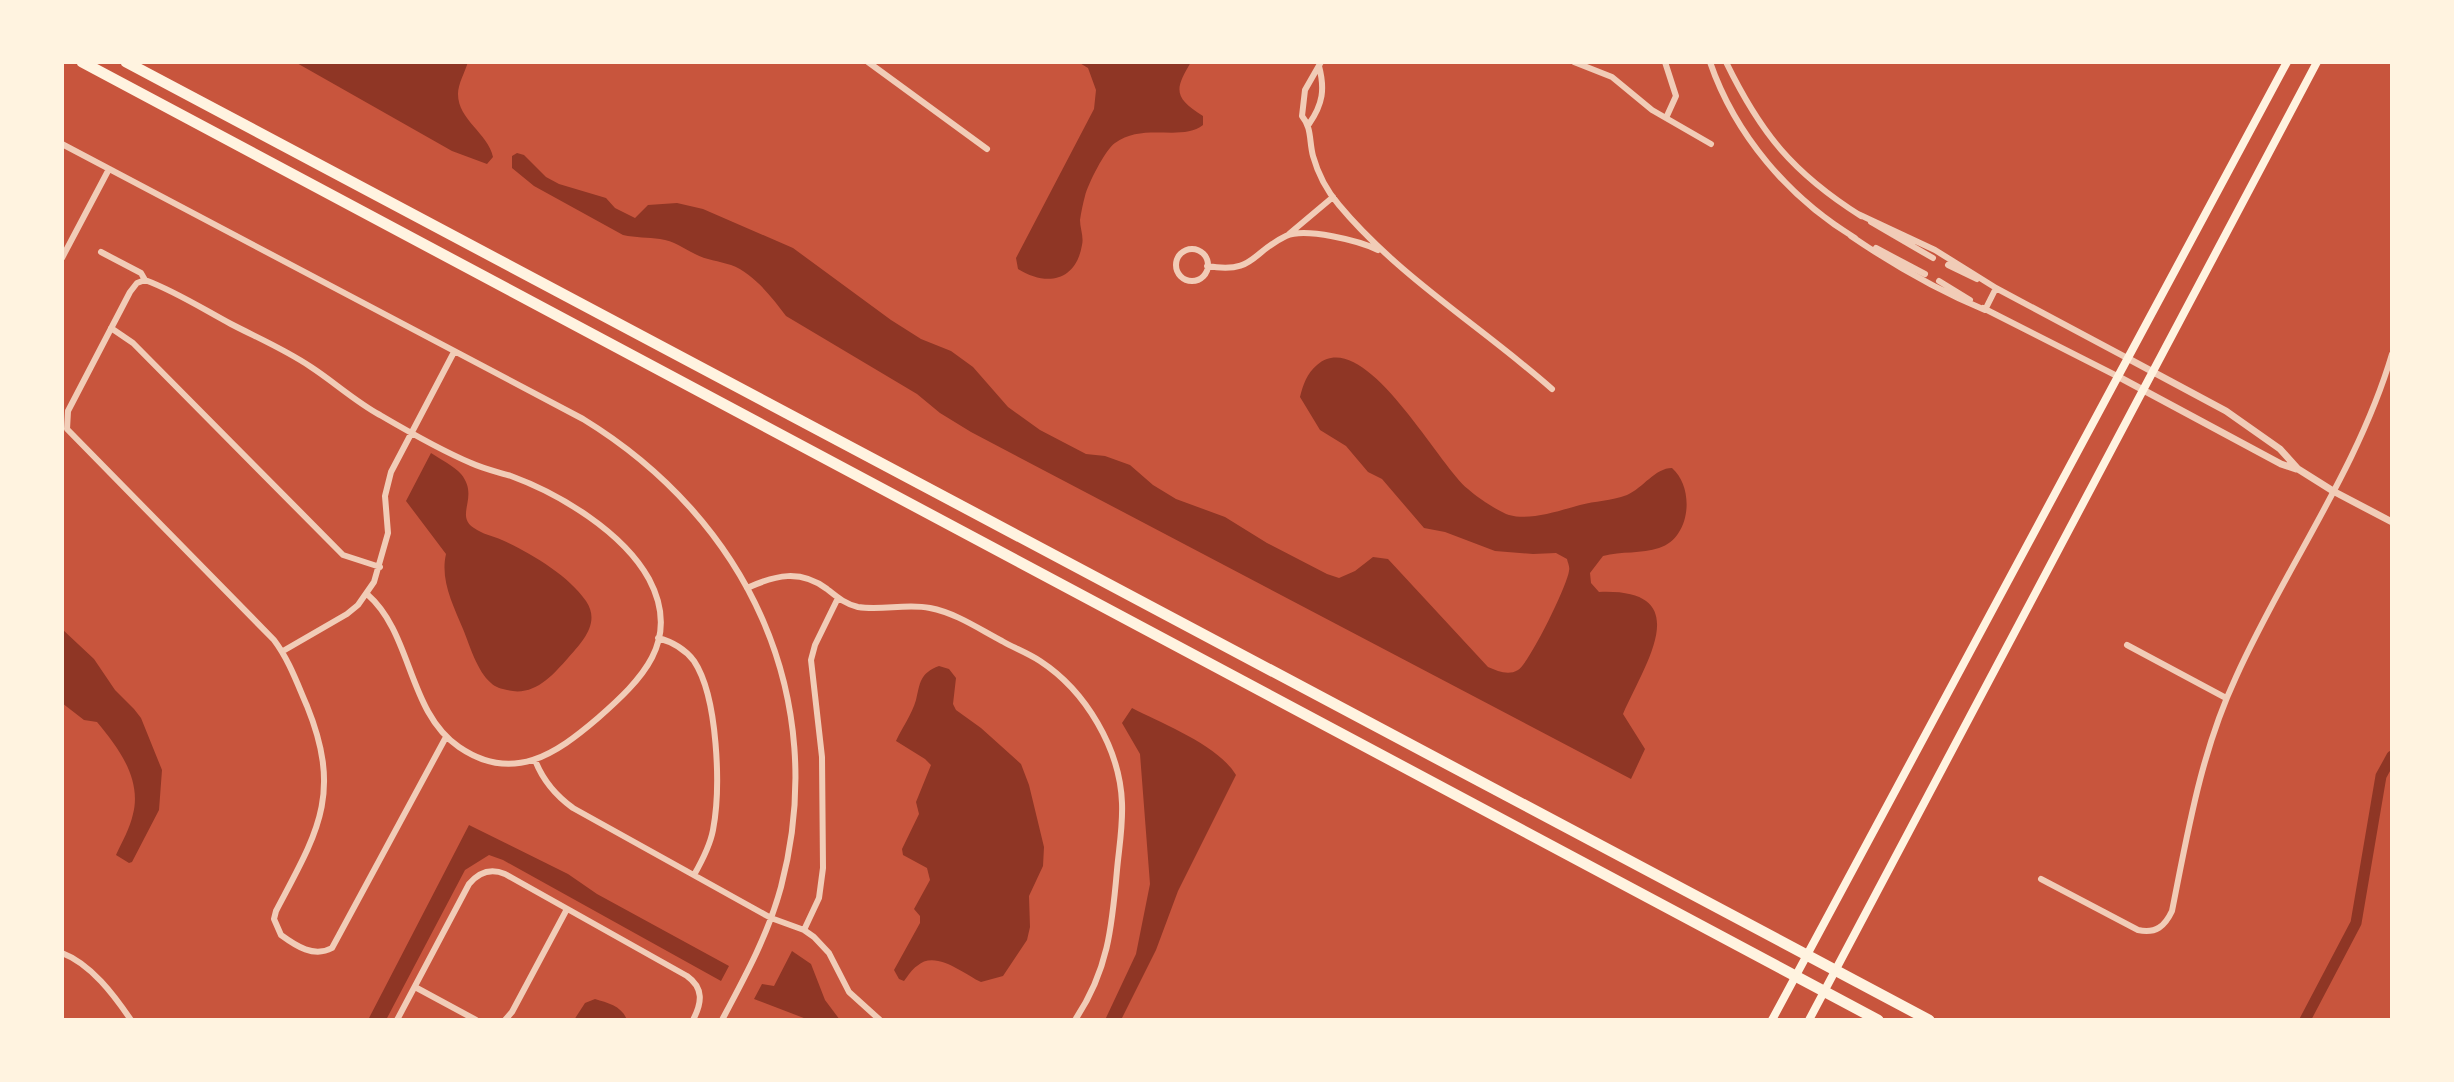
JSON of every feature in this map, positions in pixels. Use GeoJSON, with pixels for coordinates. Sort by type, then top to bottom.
{"type":"FeatureCollection","features":[{"type":"Feature","properties":{"kind":"highway"},"geometry":{"type":"LineString","coordinates":[[82,62],[1878,1020]]}},
{"type":"Feature","properties":{"kind":"highway"},"geometry":{"type":"LineString","coordinates":[[126,62],[1929,1020]]}},
{"type":"Feature","properties":{"kind":"main road"},"geometry":{"type":"LineString","coordinates":[[1772,1020],[2287,62]]}},
{"type":"Feature","properties":{"kind":"main road"},"geometry":{"type":"LineString","coordinates":[[1810,1018],[2317,62]]}},
{"type":"Feature","properties":{"kind":"street"},"geometry":{"type":"LineString","coordinates":[[868,62],[987,149]]}},
{"type":"Feature","properties":{"kind":"street"},"geometry":{"type":"LineString","coordinates":[[1576,62],[1612,77],[1666,118],[1711,144]]}},
{"type":"Feature","properties":{"kind":"street"},"geometry":{"type":"LineString","coordinates":[[1665,62],[1676,96],[1666,118]]}},
{"type":"Feature","properties":{"kind":"street"},"geometry":{"type":"LineString","coordinates":[[1710,62],[1719,87],[1752,143],[1785,183],[1851,236],[1900,269],[1941,291],[2144,389],[2392,522]]}},
{"type":"Feature","properties":{"kind":"street"},"geometry":{"type":"LineString","coordinates":[[1726,62],[1751,110],[1787,158],[1809,180],[1858,214],[1933,258]]}},
{"type":"Feature","properties":{"kind":"street"},"geometry":{"type":"LineString","coordinates":[[1320,64],[1305,90],[1302,116],[1309,124],[1314,161],[1333,197],[1385,253],[1552,389]]}},
{"type":"Feature","properties":{"kind":"street"},"geometry":{"type":"LineString","coordinates":[[1309,124],[1320,109],[1324,85],[1320,64]]}},
{"type":"Feature","properties":{"kind":"street"},"geometry":{"type":"LineString","coordinates":[[62,144],[583,419],[635,454],[684,498],[723,546],[747,588],[775,654],[792,734],[795,796],[787,858],[771,918],[722,1020]]}},
{"type":"Feature","properties":{"kind":"street"},"geometry":{"type":"LineString","coordinates":[[62,258],[109,169]]}},
{"type":"Feature","properties":{"kind":"street"},"geometry":{"type":"LineString","coordinates":[[1207,266],[1229,270],[1240,267],[1289,234],[1333,197]]}},
{"type":"Feature","properties":{"kind":"street"},"geometry":{"type":"LineString","coordinates":[[1858,214],[1944,254],[1996,288]]}},
{"type":"Feature","properties":{"kind":"street"},"geometry":{"type":"LineString","coordinates":[[1289,234],[1352,240],[1385,253]]}},
{"type":"Feature","properties":{"kind":"street"},"geometry":{"type":"LineString","coordinates":[[1851,236],[1925,274]]}},
{"type":"Feature","properties":{"kind":"street"},"geometry":{"type":"LineString","coordinates":[[1898,260],[1906,244]]}},
{"type":"Feature","properties":{"kind":"street"},"geometry":{"type":"LineString","coordinates":[[1190,249],[1202,253],[1207,266],[1201,278],[1191,281],[1181,277],[1176,265],[1180,254],[1190,249]]}},
{"type":"Feature","properties":{"kind":"street"},"geometry":{"type":"LineString","coordinates":[[101,252],[141,273],[145,280],[308,365],[372,411],[474,465],[537,487],[580,512],[633,557],[650,581],[659,609],[658,638],[649,666],[631,690],[565,746],[535,760],[512,763],[483,759],[446,737],[430,714],[388,619],[367,594]]}},
{"type":"Feature","properties":{"kind":"street"},"geometry":{"type":"LineString","coordinates":[[1948,265],[2153,370],[2259,432],[2298,469]]}},
{"type":"Feature","properties":{"kind":"street"},"geometry":{"type":"LineString","coordinates":[[145,280],[137,283],[130,292],[68,411],[66,422],[71,436],[283,651],[316,729],[324,763],[325,790],[317,829],[274,919],[277,929],[287,940],[311,952],[332,948],[446,737]]}},
{"type":"Feature","properties":{"kind":"street"},"geometry":{"type":"LineString","coordinates":[[1939,281],[1985,310]]}},
{"type":"Feature","properties":{"kind":"street"},"geometry":{"type":"LineString","coordinates":[[1985,310],[1996,288]]}},
{"type":"Feature","properties":{"kind":"street"},"geometry":{"type":"LineString","coordinates":[[111,328],[133,343],[343,555],[380,567]]}},
{"type":"Feature","properties":{"kind":"street"},"geometry":{"type":"LineString","coordinates":[[283,651],[347,614],[367,594],[380,567],[388,533],[385,496],[388,480],[454,352]]}},
{"type":"Feature","properties":{"kind":"street"},"geometry":{"type":"LineString","coordinates":[[2041,879],[2138,930],[2154,931],[2166,923],[2172,911],[2201,770],[2226,698],[2372,413],[2392,354]]}},
{"type":"Feature","properties":{"kind":"street"},"geometry":{"type":"LineString","coordinates":[[747,588],[780,576],[799,576],[818,583],[844,603],[859,607],[912,606],[947,612],[1041,661],[1079,698],[1108,743],[1119,778],[1121,830],[1111,937],[1099,976],[1075,1020]]}},
{"type":"Feature","properties":{"kind":"street"},"geometry":{"type":"LineString","coordinates":[[804,930],[819,898],[823,868],[822,757],[811,660],[838,598]]}},
{"type":"Feature","properties":{"kind":"street"},"geometry":{"type":"LineString","coordinates":[[658,638],[679,646],[694,661],[713,725],[717,774],[713,829],[694,875]]}},
{"type":"Feature","properties":{"kind":"street"},"geometry":{"type":"LineString","coordinates":[[2127,645],[2226,698]]}},
{"type":"Feature","properties":{"kind":"street"},"geometry":{"type":"LineString","coordinates":[[535,760],[543,779],[559,798],[771,918],[804,930],[829,953],[849,992],[880,1020]]}},
{"type":"Feature","properties":{"kind":"street"},"geometry":{"type":"LineString","coordinates":[[397,1020],[469,884],[479,875],[499,872],[693,980],[701,995],[693,1020]]}},
{"type":"Feature","properties":{"kind":"street"},"geometry":{"type":"LineString","coordinates":[[505,1020],[567,909]]}},
{"type":"Feature","properties":{"kind":"street"},"geometry":{"type":"LineString","coordinates":[[62,953],[110,991],[131,1020]]}},
{"type":"Feature","properties":{"kind":"street"},"geometry":{"type":"LineString","coordinates":[[415,987],[476,1020]]}},
{"type":"Feature","properties":{"kind":"shaded area"},"geometry":{"type":"Polygon","coordinates":[[[295,62],[468,62],[459,86],[459,103],[493,157],[487,164],[452,151],[295,62]]]}},
{"type":"Feature","properties":{"kind":"shaded area"},"geometry":{"type":"Polygon","coordinates":[[[1078,62],[1191,62],[1182,80],[1180,93],[1186,104],[1203,116],[1203,125],[1184,132],[1138,134],[1115,143],[1102,160],[1087,191],[1080,220],[1082,245],[1074,266],[1059,277],[1039,278],[1018,269],[1016,258],[1094,109],[1096,90],[1088,68],[1078,62]]]}},
{"type":"Feature","properties":{"kind":"shaded area"},"geometry":{"type":"Polygon","coordinates":[[[517,153],[524,155],[546,177],[606,198],[615,208],[635,218],[648,205],[677,203],[703,209],[793,248],[891,320],[921,339],[951,351],[973,367],[1008,407],[1040,430],[1086,454],[1105,456],[1130,465],[1153,485],[1176,499],[1225,517],[1327,574],[1339,578],[1355,571],[1373,557],[1388,559],[1488,667],[1499,671],[1510,673],[1518,670],[1531,653],[1567,579],[1567,559],[1556,553],[1495,551],[1445,532],[1424,528],[1382,479],[1368,472],[1346,446],[1320,430],[1300,397],[1314,368],[1336,358],[1356,364],[1398,402],[1468,489],[1487,504],[1509,515],[1535,516],[1621,497],[1633,492],[1660,471],[1672,468],[1684,488],[1686,499],[1686,512],[1678,534],[1670,543],[1659,548],[1603,556],[1590,573],[1591,583],[1599,592],[1630,594],[1648,602],[1656,616],[1651,653],[1623,714],[1645,749],[1631,779],[971,432],[917,394],[786,316],[762,286],[739,269],[699,256],[665,240],[623,235],[534,186],[512,168],[512,156],[517,153]]]}},
{"type":"Feature","properties":{"kind":"shaded area"},"geometry":{"type":"Polygon","coordinates":[[[431,453],[451,465],[466,482],[468,523],[548,566],[578,591],[590,609],[591,624],[584,639],[556,672],[534,688],[517,691],[497,687],[486,678],[474,658],[448,592],[446,554],[406,501],[431,453]]]}},
{"type":"Feature","properties":{"kind":"shaded area"},"geometry":{"type":"Polygon","coordinates":[[[62,629],[94,659],[115,690],[141,718],[162,770],[159,810],[129,863],[116,855],[133,814],[135,801],[131,776],[120,753],[97,722],[84,720],[62,703],[62,629]]]}},
{"type":"Feature","properties":{"kind":"shaded area"},"geometry":{"type":"Polygon","coordinates":[[[939,666],[949,669],[956,678],[953,704],[956,710],[1021,764],[1044,847],[1043,866],[1029,896],[1030,927],[1027,940],[1003,976],[981,982],[941,961],[924,961],[904,981],[894,970],[920,923],[920,916],[914,909],[930,880],[927,868],[903,855],[902,849],[919,814],[916,802],[931,765],[896,741],[914,705],[922,679],[939,666]]]}},
{"type":"Feature","properties":{"kind":"shaded area"},"geometry":{"type":"Polygon","coordinates":[[[1132,708],[1174,728],[1217,754],[1236,775],[1178,891],[1156,950],[1121,1020],[1105,1020],[1136,954],[1150,884],[1140,754],[1122,723],[1132,708]]]}},
{"type":"Feature","properties":{"kind":"shaded area"},"geometry":{"type":"Polygon","coordinates":[[[469,825],[568,874],[597,894],[729,966],[721,981],[489,855],[465,870],[386,1020],[368,1020],[469,825]]]}},
{"type":"Feature","properties":{"kind":"shaded area"},"geometry":{"type":"Polygon","coordinates":[[[792,951],[811,964],[825,1000],[840,1020],[809,1020],[754,999],[762,984],[774,986],[792,951]]]}},
{"type":"Feature","properties":{"kind":"shaded area"},"geometry":{"type":"Polygon","coordinates":[[[595,999],[618,1008],[627,1020],[574,1020],[585,1003],[595,999]]]}},
{"type":"Feature","properties":{"kind":"waterway"},"geometry":{"type":"LineString","coordinates":[[2305,1020],[2356,923],[2381,776],[2392,756]]}}]}
